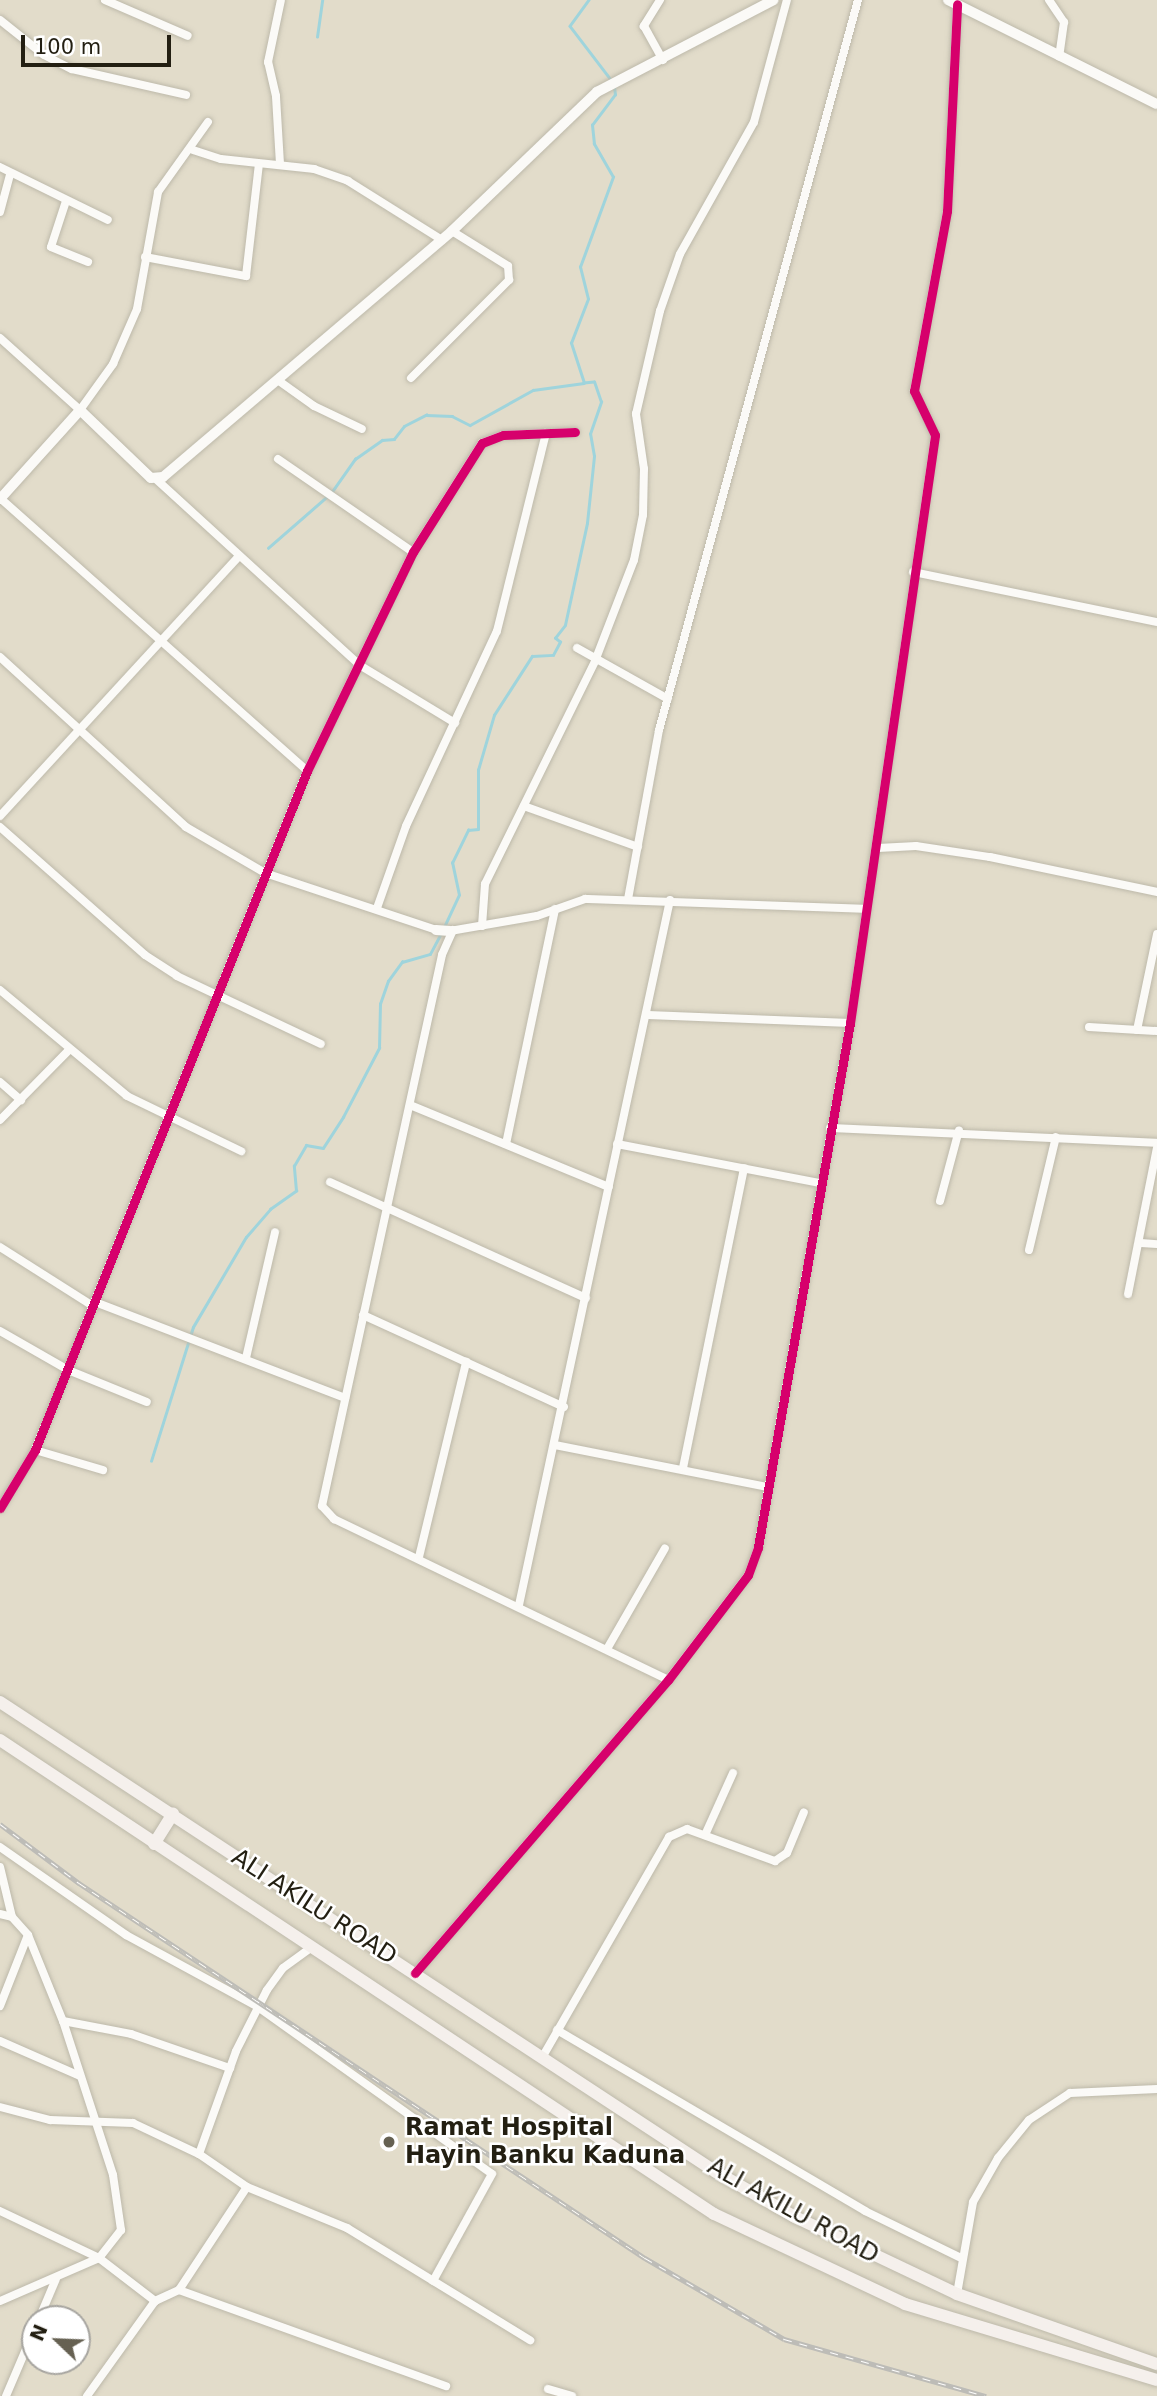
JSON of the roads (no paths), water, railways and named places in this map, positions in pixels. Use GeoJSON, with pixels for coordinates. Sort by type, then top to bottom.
{"type":"FeatureCollection","features":[{"type":"Feature","properties":{"kind":"main road","name":"ALI AKILU ROAD"},"geometry":{"type":"LineString","coordinates":[[0,1702],[761,2198],[957,2294],[1157,2364]]}},
{"type":"Feature","properties":{"kind":"main road","name":"ALI AKILU ROAD"},"geometry":{"type":"LineString","coordinates":[[0,1740],[714,2214],[801,2259],[978,2330],[1157,2380]]}},
{"type":"Feature","properties":{"kind":"main road"},"geometry":{"type":"LineString","coordinates":[[154,1844],[173,1814]]}},
{"type":"Feature","properties":{"kind":"street"},"geometry":{"type":"LineString","coordinates":[[280,164],[268,62],[281,0]]}},
{"type":"Feature","properties":{"kind":"street"},"geometry":{"type":"LineString","coordinates":[[660,0],[643,26],[663,60]]}},
{"type":"Feature","properties":{"kind":"street"},"geometry":{"type":"LineString","coordinates":[[157,480],[279,381],[442,240],[575,110],[612,85],[774,0]]}},
{"type":"Feature","properties":{"kind":"street"},"geometry":{"type":"LineString","coordinates":[[482,926],[485,884],[595,661],[634,560],[643,515],[644,469],[636,414],[660,312],[680,254],[754,122],[787,0]]}},
{"type":"Feature","properties":{"kind":"street"},"geometry":{"type":"LineString","coordinates":[[628,899],[668,699],[858,0]]}},
{"type":"Feature","properties":{"kind":"street"},"geometry":{"type":"LineString","coordinates":[[1049,0],[1063,22],[1059,57]]}},
{"type":"Feature","properties":{"kind":"street"},"geometry":{"type":"LineString","coordinates":[[107,1],[188,36]]}},
{"type":"Feature","properties":{"kind":"street"},"geometry":{"type":"LineString","coordinates":[[415,1973],[668,1680],[748,1575],[768,1487],[850,1023],[866,909],[878,848],[913,572],[934,435],[914,391],[947,211],[953,2],[1157,104]]}},
{"type":"Feature","properties":{"kind":"street"},"geometry":{"type":"LineString","coordinates":[[0,20],[44,55],[72,68],[186,95]]}},
{"type":"Feature","properties":{"kind":"street"},"geometry":{"type":"LineString","coordinates":[[208,122],[192,150],[158,192],[145,257],[142,292],[126,337],[80,410],[0,498],[307,771]]}},
{"type":"Feature","properties":{"kind":"street"},"geometry":{"type":"LineString","coordinates":[[192,150],[259,164],[280,164],[348,181],[442,240]]}},
{"type":"Feature","properties":{"kind":"street"},"geometry":{"type":"LineString","coordinates":[[145,257],[246,275],[259,164]]}},
{"type":"Feature","properties":{"kind":"street"},"geometry":{"type":"LineString","coordinates":[[0,167],[10,176],[108,220]]}},
{"type":"Feature","properties":{"kind":"street"},"geometry":{"type":"LineString","coordinates":[[0,212],[10,176]]}},
{"type":"Feature","properties":{"kind":"street"},"geometry":{"type":"LineString","coordinates":[[66,201],[51,247],[88,262]]}},
{"type":"Feature","properties":{"kind":"street"},"geometry":{"type":"LineString","coordinates":[[411,378],[509,280],[512,271],[452,231]]}},
{"type":"Feature","properties":{"kind":"street"},"geometry":{"type":"LineString","coordinates":[[0,338],[361,666],[455,723]]}},
{"type":"Feature","properties":{"kind":"street"},"geometry":{"type":"LineString","coordinates":[[279,381],[362,429]]}},
{"type":"Feature","properties":{"kind":"street"},"geometry":{"type":"LineString","coordinates":[[0,1508],[35,1450],[307,771],[361,666],[413,552],[472,452],[503,435],[575,432]]}},
{"type":"Feature","properties":{"kind":"street"},"geometry":{"type":"LineString","coordinates":[[377,908],[406,826],[455,723],[513,582],[546,433]]}},
{"type":"Feature","properties":{"kind":"street"},"geometry":{"type":"LineString","coordinates":[[278,459],[328,496],[413,552]]}},
{"type":"Feature","properties":{"kind":"street"},"geometry":{"type":"LineString","coordinates":[[0,816],[158,640],[238,557]]}},
{"type":"Feature","properties":{"kind":"street"},"geometry":{"type":"LineString","coordinates":[[913,572],[1157,622]]}},
{"type":"Feature","properties":{"kind":"street"},"geometry":{"type":"LineString","coordinates":[[576,648],[595,661],[668,699]]}},
{"type":"Feature","properties":{"kind":"street"},"geometry":{"type":"LineString","coordinates":[[0,657],[76,731],[186,827],[265,873],[377,908],[436,930],[451,931],[482,926],[585,899],[866,909]]}},
{"type":"Feature","properties":{"kind":"street"},"geometry":{"type":"LineString","coordinates":[[524,806],[638,848]]}},
{"type":"Feature","properties":{"kind":"street"},"geometry":{"type":"LineString","coordinates":[[0,827],[145,955],[218,995],[321,1044]]}},
{"type":"Feature","properties":{"kind":"street"},"geometry":{"type":"LineString","coordinates":[[878,848],[916,846],[990,857],[1157,892]]}},
{"type":"Feature","properties":{"kind":"street"},"geometry":{"type":"LineString","coordinates":[[519,1605],[564,1407],[617,1144],[648,1015],[670,900]]}},
{"type":"Feature","properties":{"kind":"street"},"geometry":{"type":"LineString","coordinates":[[506,1144],[555,909]]}},
{"type":"Feature","properties":{"kind":"street"},"geometry":{"type":"LineString","coordinates":[[451,931],[442,955],[322,1506],[334,1519],[519,1605],[668,1680]]}},
{"type":"Feature","properties":{"kind":"street"},"geometry":{"type":"LineString","coordinates":[[1137,1030],[1157,934]]}},
{"type":"Feature","properties":{"kind":"street"},"geometry":{"type":"LineString","coordinates":[[0,990],[68,1051],[127,1096],[242,1152]]}},
{"type":"Feature","properties":{"kind":"street"},"geometry":{"type":"LineString","coordinates":[[648,1015],[850,1023]]}},
{"type":"Feature","properties":{"kind":"street"},"geometry":{"type":"LineString","coordinates":[[1089,1027],[1157,1031]]}},
{"type":"Feature","properties":{"kind":"street"},"geometry":{"type":"LineString","coordinates":[[0,1120],[68,1051]]}},
{"type":"Feature","properties":{"kind":"street"},"geometry":{"type":"LineString","coordinates":[[0,1082],[21,1100]]}},
{"type":"Feature","properties":{"kind":"street"},"geometry":{"type":"LineString","coordinates":[[410,1105],[609,1186]]}},
{"type":"Feature","properties":{"kind":"street"},"geometry":{"type":"LineString","coordinates":[[830,1128],[959,1130],[1157,1145],[1128,1294]]}},
{"type":"Feature","properties":{"kind":"street"},"geometry":{"type":"LineString","coordinates":[[940,1202],[959,1130]]}},
{"type":"Feature","properties":{"kind":"street"},"geometry":{"type":"LineString","coordinates":[[1029,1250],[1056,1137]]}},
{"type":"Feature","properties":{"kind":"street"},"geometry":{"type":"LineString","coordinates":[[617,1144],[820,1183]]}},
{"type":"Feature","properties":{"kind":"street"},"geometry":{"type":"LineString","coordinates":[[683,1468],[744,1168]]}},
{"type":"Feature","properties":{"kind":"street"},"geometry":{"type":"LineString","coordinates":[[330,1182],[586,1298]]}},
{"type":"Feature","properties":{"kind":"street"},"geometry":{"type":"LineString","coordinates":[[246,1358],[275,1232]]}},
{"type":"Feature","properties":{"kind":"street"},"geometry":{"type":"LineString","coordinates":[[1140,1243],[1157,1244]]}},
{"type":"Feature","properties":{"kind":"street"},"geometry":{"type":"LineString","coordinates":[[0,1247],[94,1304],[246,1358],[345,1398]]}},
{"type":"Feature","properties":{"kind":"street"},"geometry":{"type":"LineString","coordinates":[[362,1315],[564,1407]]}},
{"type":"Feature","properties":{"kind":"street"},"geometry":{"type":"LineString","coordinates":[[0,1346],[3,1333],[68,1370],[147,1402]]}},
{"type":"Feature","properties":{"kind":"street"},"geometry":{"type":"LineString","coordinates":[[419,1557],[466,1362]]}},
{"type":"Feature","properties":{"kind":"street"},"geometry":{"type":"LineString","coordinates":[[555,1445],[683,1468],[768,1487]]}},
{"type":"Feature","properties":{"kind":"street"},"geometry":{"type":"LineString","coordinates":[[35,1450],[103,1470]]}},
{"type":"Feature","properties":{"kind":"street"},"geometry":{"type":"LineString","coordinates":[[607,1649],[665,1548]]}},
{"type":"Feature","properties":{"kind":"street"},"geometry":{"type":"LineString","coordinates":[[705,1835],[733,1773]]}},
{"type":"Feature","properties":{"kind":"street"},"geometry":{"type":"LineString","coordinates":[[542,2056],[669,1837],[687,1829],[775,1861],[787,1853],[804,1812]]}},
{"type":"Feature","properties":{"kind":"street"},"geometry":{"type":"LineString","coordinates":[[0,1847],[127,1936],[258,2007],[492,2174],[433,2281]]}},
{"type":"Feature","properties":{"kind":"street"},"geometry":{"type":"LineString","coordinates":[[0,1867],[12,1917],[28,1935],[64,2021],[113,2175],[121,2230],[99,2258],[56,2279],[0,2301]]}},
{"type":"Feature","properties":{"kind":"street"},"geometry":{"type":"LineString","coordinates":[[0,1914],[12,1917]]}},
{"type":"Feature","properties":{"kind":"street"},"geometry":{"type":"LineString","coordinates":[[0,2006],[28,1935]]}},
{"type":"Feature","properties":{"kind":"street"},"geometry":{"type":"LineString","coordinates":[[199,2154],[230,2068],[258,2007],[284,1968],[311,1948]]}},
{"type":"Feature","properties":{"kind":"street"},"geometry":{"type":"LineString","coordinates":[[64,2021],[131,2034],[230,2068]]}},
{"type":"Feature","properties":{"kind":"street"},"geometry":{"type":"LineString","coordinates":[[557,2030],[865,2211],[959,2257]]}},
{"type":"Feature","properties":{"kind":"street"},"geometry":{"type":"LineString","coordinates":[[0,2040],[80,2077]]}},
{"type":"Feature","properties":{"kind":"street"},"geometry":{"type":"LineString","coordinates":[[957,2294],[959,2257],[984,2180],[1029,2120],[1070,2093],[1157,2089]]}},
{"type":"Feature","properties":{"kind":"street"},"geometry":{"type":"LineString","coordinates":[[0,2106],[50,2120],[133,2123],[199,2154],[247,2187],[347,2228],[530,2340]]}},
{"type":"Feature","properties":{"kind":"street"},"geometry":{"type":"LineString","coordinates":[[87,2396],[155,2301],[179,2290],[247,2187]]}},
{"type":"Feature","properties":{"kind":"street"},"geometry":{"type":"LineString","coordinates":[[0,2211],[99,2258],[155,2301]]}},
{"type":"Feature","properties":{"kind":"street"},"geometry":{"type":"LineString","coordinates":[[45,2305],[56,2279]]}},
{"type":"Feature","properties":{"kind":"street"},"geometry":{"type":"LineString","coordinates":[[179,2290],[446,2386]]}},
{"type":"Feature","properties":{"kind":"street"},"geometry":{"type":"LineString","coordinates":[[6,2396],[21,2361]]}},
{"type":"Feature","properties":{"kind":"street"},"geometry":{"type":"LineString","coordinates":[[548,2389],[572,2396]]}},
{"type":"Feature","properties":{"kind":"waterway"},"geometry":{"type":"LineString","coordinates":[[317,37],[322,0]]}},
{"type":"Feature","properties":{"kind":"waterway"},"geometry":{"type":"LineString","coordinates":[[589,0],[570,26],[612,81]]}},
{"type":"Feature","properties":{"kind":"waterway"},"geometry":{"type":"LineString","coordinates":[[268,548],[331,493],[355,459],[382,440],[394,439],[404,426],[426,415],[452,416],[470,425],[533,390],[584,383],[571,343],[588,299],[580,267],[613,177],[594,144],[592,125],[615,95],[614,87]]}},
{"type":"Feature","properties":{"kind":"waterway"},"geometry":{"type":"LineString","coordinates":[[444,927],[459,895],[452,863],[468,830],[478,829],[478,770],[494,715],[532,656],[553,655],[560,642],[555,638],[565,625],[587,523],[594,456],[590,434],[601,402],[594,382],[584,383]]}},
{"type":"Feature","properties":{"kind":"waterway"},"geometry":{"type":"LineString","coordinates":[[151,1461],[193,1327],[246,1237],[270,1209],[296,1191],[294,1166],[306,1145],[323,1148],[343,1117],[379,1048],[380,1004],[388,981],[402,962],[430,954],[441,933]]}},
{"type":"Feature","properties":{"kind":"railway"},"geometry":{"type":"LineString","coordinates":[[0,1824],[79,1883],[645,2258],[784,2339],[986,2396]]}},
{"type":"Feature","properties":{"kind":"place","name":"Ramat Hospital Hayin Banku Kaduna"},"geometry":{"type":"Point","coordinates":[389,2142]}}]}
